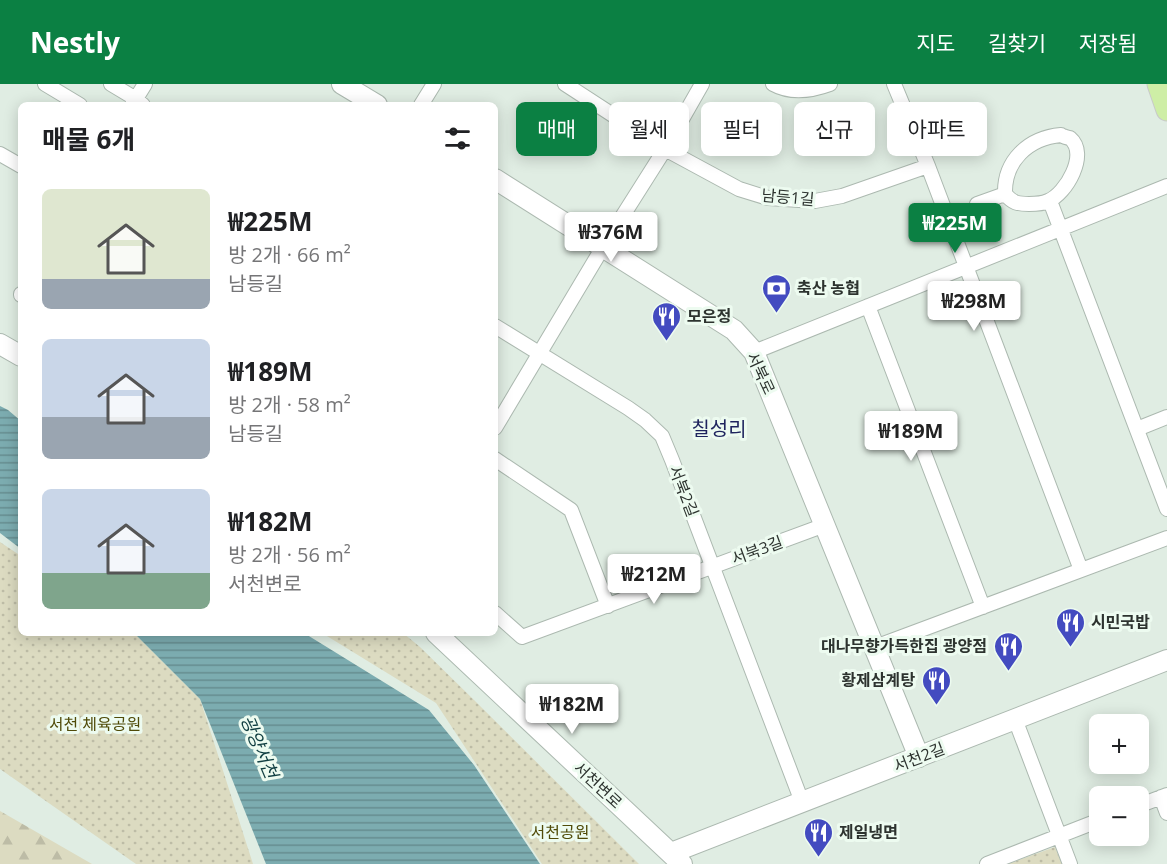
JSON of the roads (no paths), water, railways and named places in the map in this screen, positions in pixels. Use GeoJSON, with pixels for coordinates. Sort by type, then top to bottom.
{"type":"FeatureCollection","features":[{"type":"Feature","properties":{"kind":"main road"},"geometry":{"type":"LineString","coordinates":[[1158,84],[1167,111]]}},
{"type":"Feature","properties":{"kind":"street"},"geometry":{"type":"LineString","coordinates":[[45,84],[75,102]]}},
{"type":"Feature","properties":{"kind":"street"},"geometry":{"type":"LineString","coordinates":[[111,84],[136,102]]}},
{"type":"Feature","properties":{"kind":"street"},"geometry":{"type":"LineString","coordinates":[[137,102],[145,84]]}},
{"type":"Feature","properties":{"kind":"street"},"geometry":{"type":"LineString","coordinates":[[342,84],[372,102]]}},
{"type":"Feature","properties":{"kind":"street"},"geometry":{"type":"LineString","coordinates":[[423,102],[434,84]]}},
{"type":"Feature","properties":{"kind":"street","name":"남등1길"},"geometry":{"type":"LineString","coordinates":[[565,84],[609,113]]}},
{"type":"Feature","properties":{"kind":"street"},"geometry":{"type":"LineString","coordinates":[[689,107],[702,84]]}},
{"type":"Feature","properties":{"kind":"street"},"geometry":{"type":"LineString","coordinates":[[773,84],[799,92],[830,84]]}},
{"type":"Feature","properties":{"kind":"street"},"geometry":{"type":"LineString","coordinates":[[894,84],[928,166],[1081,570]]}},
{"type":"Feature","properties":{"kind":"street"},"geometry":{"type":"LineString","coordinates":[[1061,135],[1069,138],[1075,146],[1077,158],[1068,183],[1050,201],[1021,204],[1011,201],[1005,194],[1006,178],[1012,162],[1023,151],[1047,136],[1061,135]]}},
{"type":"Feature","properties":{"kind":"street"},"geometry":{"type":"LineString","coordinates":[[0,154],[18,164]]}},
{"type":"Feature","properties":{"kind":"street"},"geometry":{"type":"LineString","coordinates":[[498,423],[603,247],[661,156]]}},
{"type":"Feature","properties":{"kind":"street","name":"남등1길"},"geometry":{"type":"LineString","coordinates":[[678,156],[739,189],[768,198],[815,201],[842,196],[928,166]]}},
{"type":"Feature","properties":{"kind":"street","name":"서북로"},"geometry":{"type":"LineString","coordinates":[[498,181],[734,330],[754,352],[919,757]]}},
{"type":"Feature","properties":{"kind":"street"},"geometry":{"type":"LineString","coordinates":[[754,352],[1167,186]]}},
{"type":"Feature","properties":{"kind":"street"},"geometry":{"type":"LineString","coordinates":[[977,204],[1005,194]]}},
{"type":"Feature","properties":{"kind":"street"},"geometry":{"type":"LineString","coordinates":[[1050,201],[1167,509]]}},
{"type":"Feature","properties":{"kind":"street"},"geometry":{"type":"LineString","coordinates":[[868,306],[982,607]]}},
{"type":"Feature","properties":{"kind":"street","name":"서북2길"},"geometry":{"type":"LineString","coordinates":[[498,328],[628,408],[662,436],[802,802]]}},
{"type":"Feature","properties":{"kind":"street"},"geometry":{"type":"LineString","coordinates":[[0,344],[18,354]]}},
{"type":"Feature","properties":{"kind":"street"},"geometry":{"type":"LineString","coordinates":[[1137,429],[1167,417]]}},
{"type":"Feature","properties":{"kind":"street"},"geometry":{"type":"LineString","coordinates":[[498,461],[571,510],[608,606]]}},
{"type":"Feature","properties":{"kind":"street","name":"서북3길"},"geometry":{"type":"LineString","coordinates":[[498,616],[522,637],[825,525]]}},
{"type":"Feature","properties":{"kind":"street"},"geometry":{"type":"LineString","coordinates":[[875,647],[1167,538]]}},
{"type":"Feature","properties":{"kind":"street","name":"서천변로"},"geometry":{"type":"LineString","coordinates":[[439,636],[676,859]]}},
{"type":"Feature","properties":{"kind":"street","name":"서천2길"},"geometry":{"type":"LineString","coordinates":[[676,859],[802,802],[1167,660]]}},
{"type":"Feature","properties":{"kind":"street"},"geometry":{"type":"LineString","coordinates":[[1015,719],[1070,864]]}},
{"type":"Feature","properties":{"kind":"street"},"geometry":{"type":"LineString","coordinates":[[1149,802],[1164,796],[1167,813]]}},
{"type":"Feature","properties":{"kind":"street"},"geometry":{"type":"LineString","coordinates":[[987,864],[1089,824]]}},
{"type":"Feature","properties":{"kind":"water"},"geometry":{"type":"Polygon","coordinates":[[[0,406],[18,418],[18,547],[0,533],[0,406]]]}},
{"type":"Feature","properties":{"kind":"water","name":"광양서천"},"geometry":{"type":"Polygon","coordinates":[[[137,636],[309,636],[429,710],[474,765],[540,864],[266,864],[200,699],[137,636]]]}},
{"type":"Feature","properties":{"kind":"place","name":"축산 농협"},"geometry":{"type":"Point","coordinates":[776,314]}},
{"type":"Feature","properties":{"kind":"place","name":"모은정"},"geometry":{"type":"Point","coordinates":[666,342]}},
{"type":"Feature","properties":{"kind":"place","name":"시민국밥"},"geometry":{"type":"Point","coordinates":[1070,648]}},
{"type":"Feature","properties":{"kind":"place","name":"대나무향가득한집 광양점"},"geometry":{"type":"Point","coordinates":[1008,672]}},
{"type":"Feature","properties":{"kind":"place","name":"황제삼계탕"},"geometry":{"type":"Point","coordinates":[936,706]}},
{"type":"Feature","properties":{"kind":"place","name":"제일냉면"},"geometry":{"type":"Point","coordinates":[818,858]}},
{"type":"Feature","properties":{"kind":"district","name":"칠성리"},"geometry":{"type":"Point","coordinates":[719,429]}},
{"type":"Feature","properties":{"kind":"park label","name":"서천 체육공원"},"geometry":{"type":"Point","coordinates":[95,724]}},
{"type":"Feature","properties":{"kind":"park label","name":"서천공원"},"geometry":{"type":"Point","coordinates":[560,832]}}]}
